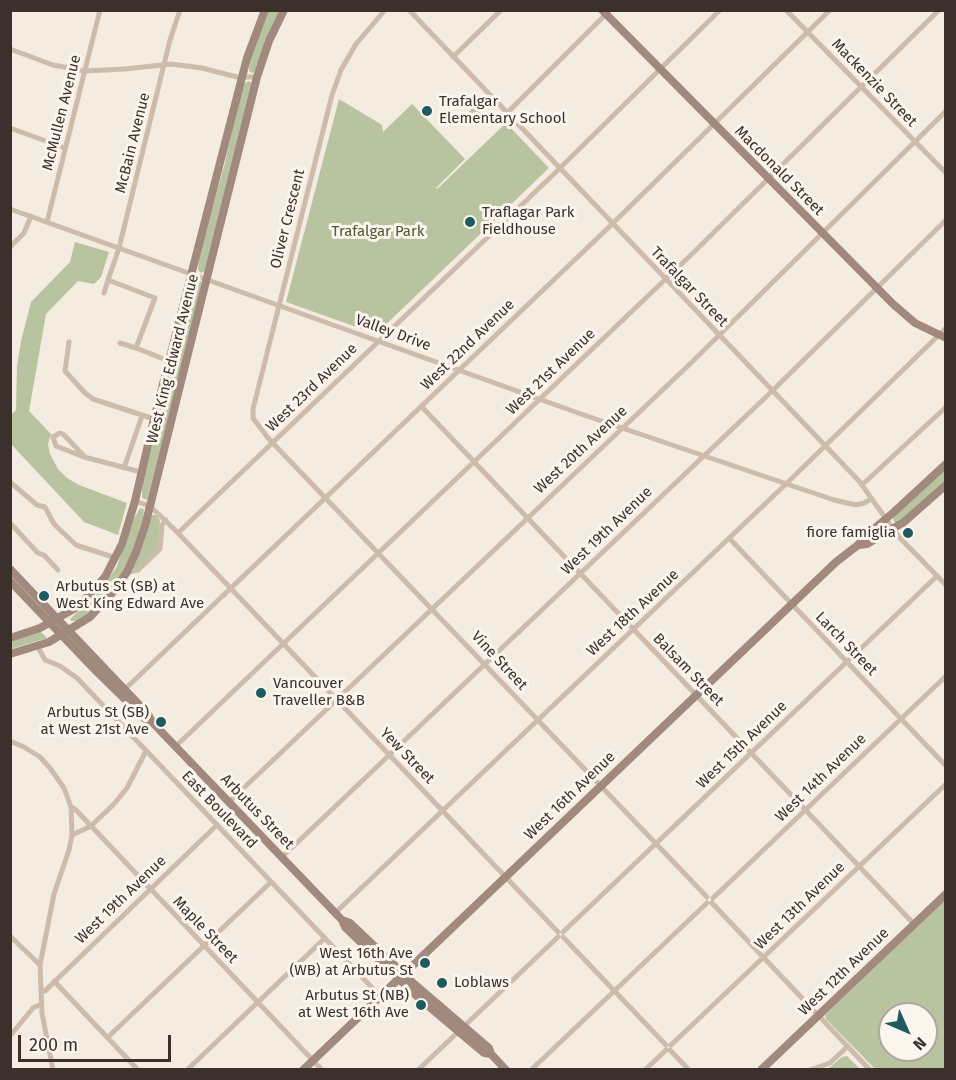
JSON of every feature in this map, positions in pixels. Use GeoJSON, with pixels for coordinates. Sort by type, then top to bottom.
{"type":"FeatureCollection","features":[{"type":"Feature","properties":{"kind":"main road","name":"West King Edward Avenue"},"geometry":{"type":"LineString","coordinates":[[10,638],[54,621],[78,606],[105,577],[116,558],[135,501],[250,46],[265,10]]}},
{"type":"Feature","properties":{"kind":"main road","name":"West King Edward Avenue"},"geometry":{"type":"LineString","coordinates":[[10,654],[38,647],[65,633],[99,609],[127,572],[141,540],[257,77],[269,41],[284,10]]}},
{"type":"Feature","properties":{"kind":"main road","name":"Macdonald Street"},"geometry":{"type":"LineString","coordinates":[[606,12],[876,288],[904,315],[942,337]]}},
{"type":"Feature","properties":{"kind":"main road","name":"West 16th Avenue"},"geometry":{"type":"LineString","coordinates":[[303,1070],[836,562],[858,545],[945,464]]}},
{"type":"Feature","properties":{"kind":"main road","name":"West 16th Avenue"},"geometry":{"type":"LineString","coordinates":[[858,545],[867,544],[911,517],[945,485]]}},
{"type":"Feature","properties":{"kind":"main road","name":"Arbutus Street"},"geometry":{"type":"LineString","coordinates":[[10,569],[65,633],[122,692],[148,714],[152,722],[335,913],[342,920],[350,923],[401,976],[461,1028],[489,1048],[491,1054],[506,1070]]}},
{"type":"Feature","properties":{"kind":"main road","name":"Arbutus Street"},"geometry":{"type":"LineString","coordinates":[[10,581],[54,621]]}},
{"type":"Feature","properties":{"kind":"main road","name":"West 12th Avenue"},"geometry":{"type":"LineString","coordinates":[[761,1070],[945,894]]}},
{"type":"Feature","properties":{"kind":"street","name":"McMullen Avenue"},"geometry":{"type":"LineString","coordinates":[[46,222],[100,10]]}},
{"type":"Feature","properties":{"kind":"street","name":"McBain Avenue"},"geometry":{"type":"LineString","coordinates":[[104,293],[118,248],[180,10]]}},
{"type":"Feature","properties":{"kind":"street","name":"Oliver Crescent"},"geometry":{"type":"LineString","coordinates":[[273,442],[255,422],[253,414],[337,79],[356,44],[386,10]]}},
{"type":"Feature","properties":{"kind":"street","name":"Trafalgar Street"},"geometry":{"type":"LineString","coordinates":[[409,10],[862,485],[893,529],[945,585]]}},
{"type":"Feature","properties":{"kind":"street"},"geometry":{"type":"LineString","coordinates":[[453,57],[501,10]]}},
{"type":"Feature","properties":{"kind":"street","name":"West 23rd Avenue"},"geometry":{"type":"LineString","coordinates":[[178,532],[560,168],[720,10]]}},
{"type":"Feature","properties":{"kind":"street","name":"Mackenzie Street"},"geometry":{"type":"LineString","coordinates":[[786,10],[945,173]]}},
{"type":"Feature","properties":{"kind":"street","name":"West 22nd Avenue"},"geometry":{"type":"LineString","coordinates":[[122,692],[613,224],[830,10]]}},
{"type":"Feature","properties":{"kind":"street","name":"West 21st Avenue"},"geometry":{"type":"LineString","coordinates":[[176,746],[666,280],[939,10]]}},
{"type":"Feature","properties":{"kind":"street"},"geometry":{"type":"LineString","coordinates":[[507,113],[606,12]]}},
{"type":"Feature","properties":{"kind":"street"},"geometry":{"type":"LineString","coordinates":[[10,49],[53,66],[85,70],[125,69],[165,64],[202,68],[242,77],[257,77]]}},
{"type":"Feature","properties":{"kind":"street","name":"West 20th Avenue"},"geometry":{"type":"LineString","coordinates":[[229,802],[719,335],[945,111]]}},
{"type":"Feature","properties":{"kind":"street"},"geometry":{"type":"LineString","coordinates":[[10,128],[65,148]]}},
{"type":"Feature","properties":{"kind":"street","name":"Valley Drive"},"geometry":{"type":"LineString","coordinates":[[10,209],[540,399],[787,483],[850,504],[864,503],[871,499]]}},
{"type":"Feature","properties":{"kind":"street"},"geometry":{"type":"LineString","coordinates":[[10,247],[24,233],[31,216]]}},
{"type":"Feature","properties":{"kind":"street","name":"West 19th Avenue"},"geometry":{"type":"LineString","coordinates":[[282,857],[772,391],[945,220]]}},
{"type":"Feature","properties":{"kind":"street"},"geometry":{"type":"LineString","coordinates":[[108,280],[155,298],[136,348]]}},
{"type":"Feature","properties":{"kind":"street","name":"West 18th Avenue"},"geometry":{"type":"LineString","coordinates":[[335,913],[942,337],[945,328]]}},
{"type":"Feature","properties":{"kind":"street"},"geometry":{"type":"LineString","coordinates":[[69,342],[65,371],[85,393],[93,399],[154,419]]}},
{"type":"Feature","properties":{"kind":"street"},"geometry":{"type":"LineString","coordinates":[[120,343],[169,361]]}},
{"type":"Feature","properties":{"kind":"street","name":"Balsam Street"},"geometry":{"type":"LineString","coordinates":[[421,406],[914,924]]}},
{"type":"Feature","properties":{"kind":"street"},"geometry":{"type":"LineString","coordinates":[[862,485],[945,407]]}},
{"type":"Feature","properties":{"kind":"street"},"geometry":{"type":"LineString","coordinates":[[124,468],[142,416]]}},
{"type":"Feature","properties":{"kind":"street"},"geometry":{"type":"LineString","coordinates":[[84,456],[60,432],[53,437],[56,446],[84,456],[141,472]]}},
{"type":"Feature","properties":{"kind":"street","name":"Vine Street"},"geometry":{"type":"LineString","coordinates":[[273,442],[870,1070]]}},
{"type":"Feature","properties":{"kind":"street"},"geometry":{"type":"LineString","coordinates":[[10,482],[37,505],[45,507],[54,524],[76,545],[116,558]]}},
{"type":"Feature","properties":{"kind":"street","name":"Yew Street"},"geometry":{"type":"LineString","coordinates":[[135,501],[150,506],[178,532],[689,1070]]}},
{"type":"Feature","properties":{"kind":"street"},"geometry":{"type":"LineString","coordinates":[[127,572],[138,570],[160,549],[162,525],[166,520]]}},
{"type":"Feature","properties":{"kind":"street"},"geometry":{"type":"LineString","coordinates":[[10,523],[38,553],[44,555],[58,570]]}},
{"type":"Feature","properties":{"kind":"street","name":"Larch Street"},"geometry":{"type":"LineString","coordinates":[[729,538],[945,766]]}},
{"type":"Feature","properties":{"kind":"street","name":"West 15th Avenue"},"geometry":{"type":"LineString","coordinates":[[418,1070],[937,576]]}},
{"type":"Feature","properties":{"kind":"street","name":"East Boulevard"},"geometry":{"type":"LineString","coordinates":[[38,647],[43,658],[77,678],[380,996]]}},
{"type":"Feature","properties":{"kind":"street","name":"West 14th Avenue"},"geometry":{"type":"LineString","coordinates":[[531,1070],[945,676]]}},
{"type":"Feature","properties":{"kind":"street"},"geometry":{"type":"LineString","coordinates":[[10,741],[40,757],[64,788],[71,807],[72,834],[69,850],[54,894],[40,965],[41,1004],[53,1070]]}},
{"type":"Feature","properties":{"kind":"street"},"geometry":{"type":"LineString","coordinates":[[72,834],[91,826],[120,798],[146,751]]}},
{"type":"Feature","properties":{"kind":"street","name":"West 13th Avenue"},"geometry":{"type":"LineString","coordinates":[[645,1070],[945,784]]}},
{"type":"Feature","properties":{"kind":"street","name":"Maple Street"},"geometry":{"type":"LineString","coordinates":[[71,807],[322,1070]]}},
{"type":"Feature","properties":{"kind":"street","name":"West 19th Avenue"},"geometry":{"type":"LineString","coordinates":[[41,991],[45,991],[217,825]]}},
{"type":"Feature","properties":{"kind":"street"},"geometry":{"type":"LineString","coordinates":[[108,1038],[271,882]]}},
{"type":"Feature","properties":{"kind":"street"},"geometry":{"type":"LineString","coordinates":[[10,936],[40,965]]}},
{"type":"Feature","properties":{"kind":"street"},"geometry":{"type":"LineString","coordinates":[[187,1070],[325,938]]}},
{"type":"Feature","properties":{"kind":"street"},"geometry":{"type":"LineString","coordinates":[[54,981],[138,1070]]}},
{"type":"Feature","properties":{"kind":"street"},"geometry":{"type":"LineString","coordinates":[[10,1036],[33,1008],[41,1004]]}},
{"type":"Feature","properties":{"kind":"street"},"geometry":{"type":"LineString","coordinates":[[810,1070],[830,1063],[848,1046]]}},
{"type":"Feature","properties":{"kind":"green space"},"geometry":{"type":"Polygon","coordinates":[[[269,11],[280,11],[255,72],[252,73],[249,71],[250,58],[269,11]]]}},
{"type":"Feature","properties":{"kind":"green space"},"geometry":{"type":"Polygon","coordinates":[[[249,81],[252,83],[211,253],[205,271],[201,273],[198,270],[199,255],[225,163],[239,99],[245,83],[249,81]]]}},
{"type":"Feature","properties":{"kind":"green space","name":"Trafalgar Park"},"geometry":{"type":"Polygon","coordinates":[[[339,99],[382,125],[383,132],[412,104],[465,159],[437,189],[506,123],[549,168],[376,334],[286,302],[339,99]]]}},
{"type":"Feature","properties":{"kind":"green space"},"geometry":{"type":"Polygon","coordinates":[[[476,104],[486,114],[475,126],[465,116],[476,104]]]}},
{"type":"Feature","properties":{"kind":"green space"},"geometry":{"type":"Polygon","coordinates":[[[75,242],[109,252],[101,277],[94,284],[78,281],[46,314],[29,411],[51,434],[48,444],[50,454],[58,469],[67,478],[79,485],[127,503],[118,535],[84,522],[11,444],[11,415],[16,410],[17,366],[31,302],[70,262],[75,242]]]}},
{"type":"Feature","properties":{"kind":"green space"},"geometry":{"type":"Polygon","coordinates":[[[196,280],[201,281],[198,303],[147,500],[142,498],[142,485],[190,295],[196,280]]]}},
{"type":"Feature","properties":{"kind":"green space"},"geometry":{"type":"Polygon","coordinates":[[[945,468],[945,481],[913,512],[896,523],[894,522],[893,517],[945,468]]]}},
{"type":"Feature","properties":{"kind":"green space"},"geometry":{"type":"Polygon","coordinates":[[[140,508],[144,509],[142,525],[130,561],[118,581],[89,614],[79,621],[71,621],[70,619],[95,596],[117,566],[131,524],[140,508]]]}},
{"type":"Feature","properties":{"kind":"green space"},"geometry":{"type":"Polygon","coordinates":[[[152,515],[156,515],[160,520],[158,549],[136,569],[132,568],[152,515]]]}},
{"type":"Feature","properties":{"kind":"green space"},"geometry":{"type":"Polygon","coordinates":[[[40,631],[47,638],[11,649],[10,641],[40,631]]]}},
{"type":"Feature","properties":{"kind":"green space"},"geometry":{"type":"Polygon","coordinates":[[[945,900],[945,1069],[875,1069],[826,1019],[825,1015],[945,900]]]}},
{"type":"Feature","properties":{"kind":"green space"},"geometry":{"type":"Polygon","coordinates":[[[847,1056],[860,1069],[828,1069],[842,1057],[847,1056]]]}},
{"type":"Feature","properties":{"kind":"place","name":"Trafalgar Elementary School"},"geometry":{"type":"Point","coordinates":[427,111]}},
{"type":"Feature","properties":{"kind":"place","name":"Traflagar Park Fieldhouse"},"geometry":{"type":"Point","coordinates":[470,222]}},
{"type":"Feature","properties":{"kind":"place","name":"fiore famiglia"},"geometry":{"type":"Point","coordinates":[908,533]}},
{"type":"Feature","properties":{"kind":"place","name":"Arbutus St (SB) at West King Edward Ave"},"geometry":{"type":"Point","coordinates":[44,596]}},
{"type":"Feature","properties":{"kind":"place","name":"Vancouver Traveller B&B"},"geometry":{"type":"Point","coordinates":[261,693]}},
{"type":"Feature","properties":{"kind":"place","name":"Arbutus St (SB) at West 21st Ave"},"geometry":{"type":"Point","coordinates":[161,722]}},
{"type":"Feature","properties":{"kind":"place","name":"West 16th Ave (WB) at Arbutus St"},"geometry":{"type":"Point","coordinates":[425,963]}},
{"type":"Feature","properties":{"kind":"place","name":"Loblaws"},"geometry":{"type":"Point","coordinates":[442,983]}},
{"type":"Feature","properties":{"kind":"place","name":"Arbutus St (NB) at West 16th Ave"},"geometry":{"type":"Point","coordinates":[421,1005]}}]}
